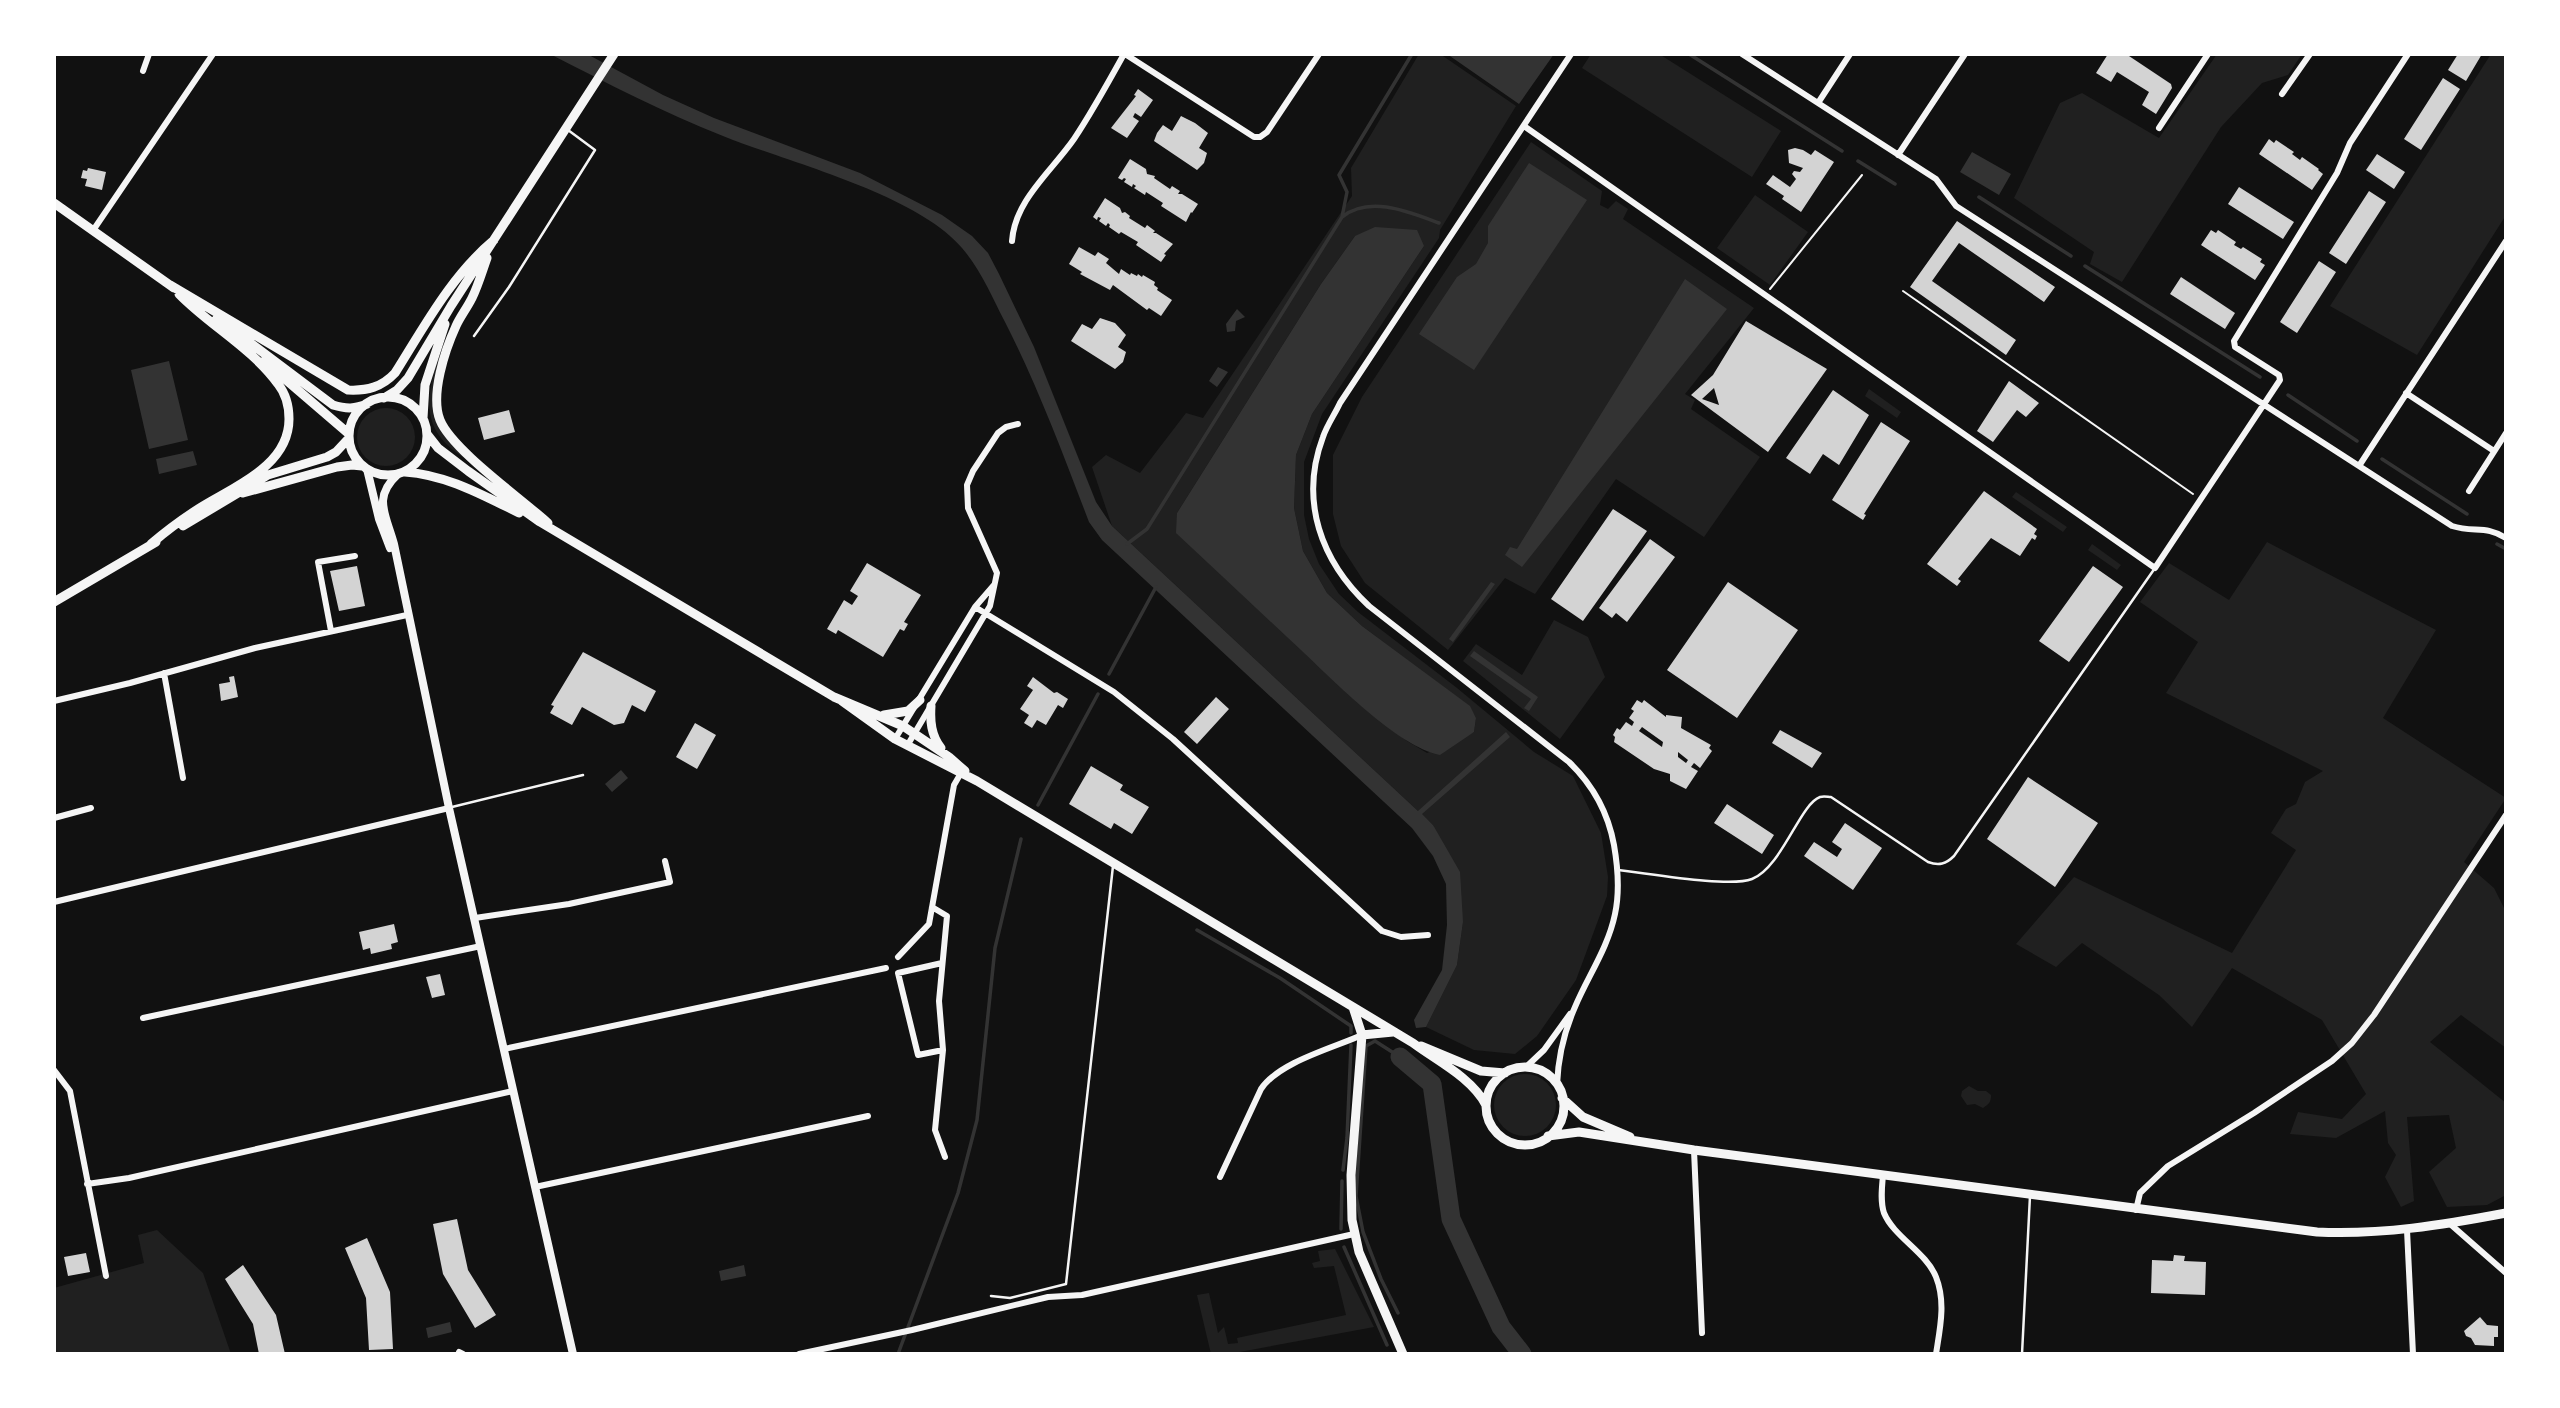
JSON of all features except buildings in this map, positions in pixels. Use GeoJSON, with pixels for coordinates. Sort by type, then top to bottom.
{"type":"FeatureCollection","features":[{"type":"Feature","properties":{"kind":"main road"},"geometry":{"type":"LineString","coordinates":[[54,203],[94,229],[333,405],[347,409],[358,408],[384,398],[397,390],[408,378],[612,58]]}},
{"type":"Feature","properties":{"kind":"main road"},"geometry":{"type":"LineString","coordinates":[[170,285],[348,390],[360,391],[385,383],[395,373],[452,286],[479,253],[494,240]]}},
{"type":"Feature","properties":{"kind":"main road"},"geometry":{"type":"LineString","coordinates":[[494,240],[473,296],[456,326],[437,392],[440,421],[463,450],[566,538]]}},
{"type":"Feature","properties":{"kind":"main road"},"geometry":{"type":"LineString","coordinates":[[170,285],[349,436],[355,457],[365,468]]}},
{"type":"Feature","properties":{"kind":"main road"},"geometry":{"type":"LineString","coordinates":[[151,544],[166,530],[268,465],[282,448],[289,425],[286,399],[280,385],[262,366],[192,308],[170,285]]}},
{"type":"Feature","properties":{"kind":"main road"},"geometry":{"type":"LineString","coordinates":[[452,306],[425,385],[423,418],[427,433],[438,448],[540,522],[842,701],[895,739],[976,781],[1413,1043],[1461,1077],[1482,1097],[1491,1125],[1505,1139],[1521,1145],[1539,1142],[1559,1123],[1562,1098],[1557,1085],[1544,1072],[1526,1067],[1505,1073],[1481,1071],[1413,1043]]}},
{"type":"Feature","properties":{"kind":"main road"},"geometry":{"type":"LineString","coordinates":[[384,398],[410,404],[423,418]]}},
{"type":"Feature","properties":{"kind":"main road"},"geometry":{"type":"LineString","coordinates":[[54,602],[235,496],[251,483],[336,452],[349,436],[352,422],[358,412],[367,404]]}},
{"type":"Feature","properties":{"kind":"main road"},"geometry":{"type":"LineString","coordinates":[[401,473],[422,457],[427,433]]}},
{"type":"Feature","properties":{"kind":"main road"},"geometry":{"type":"LineString","coordinates":[[235,496],[276,482],[352,465],[382,475],[425,474],[458,484],[540,522]]}},
{"type":"Feature","properties":{"kind":"main road"},"geometry":{"type":"LineString","coordinates":[[881,715],[908,711],[920,700]]}},
{"type":"Feature","properties":{"kind":"main road"},"geometry":{"type":"LineString","coordinates":[[842,701],[881,715],[915,733],[949,757],[976,781]]}},
{"type":"Feature","properties":{"kind":"main road"},"geometry":{"type":"LineString","coordinates":[[931,706],[930,722],[936,741],[949,757]]}},
{"type":"Feature","properties":{"kind":"main road"},"geometry":{"type":"LineString","coordinates":[[1353,1007],[1362,1035],[1350,1200],[1354,1234],[1359,1252],[1403,1354]]}},
{"type":"Feature","properties":{"kind":"main road"},"geometry":{"type":"LineString","coordinates":[[1362,1035],[1393,1032]]}},
{"type":"Feature","properties":{"kind":"main road"},"geometry":{"type":"LineString","coordinates":[[1486,1105],[1491,1086],[1505,1073]]}},
{"type":"Feature","properties":{"kind":"main road"},"geometry":{"type":"LineString","coordinates":[[1562,1098],[1583,1117],[1618,1133],[1652,1144]]}},
{"type":"Feature","properties":{"kind":"main road"},"geometry":{"type":"LineString","coordinates":[[1548,1136],[1578,1132],[2136,1210],[2317,1232],[2367,1234],[2407,1230],[2506,1213]]}},
{"type":"Feature","properties":{"kind":"street"},"geometry":{"type":"LineString","coordinates":[[143,71],[149,54]]}},
{"type":"Feature","properties":{"kind":"street"},"geometry":{"type":"LineString","coordinates":[[94,229],[213,54]]}},
{"type":"Feature","properties":{"kind":"street"},"geometry":{"type":"LineString","coordinates":[[1012,241],[1016,218],[1023,205],[1091,114],[1125,54],[1254,137],[1260,137],[1267,132],[1319,54]]}},
{"type":"Feature","properties":{"kind":"street"},"geometry":{"type":"LineString","coordinates":[[1557,1085],[1562,1045],[1575,1007],[1610,931],[1618,902],[1618,870],[1612,836],[1600,801],[1584,777],[1569,762],[1369,606],[1348,586],[1330,559],[1318,526],[1313,493],[1315,466],[1323,436],[1340,402],[1571,54]]}},
{"type":"Feature","properties":{"kind":"street"},"geometry":{"type":"LineString","coordinates":[[1742,54],[1936,179],[1956,206],[2264,407],[2452,526],[2466,530],[2489,529],[2506,538]]}},
{"type":"Feature","properties":{"kind":"street"},"geometry":{"type":"LineString","coordinates":[[1818,103],[1850,54]]}},
{"type":"Feature","properties":{"kind":"street"},"geometry":{"type":"LineString","coordinates":[[1898,155],[1965,54]]}},
{"type":"Feature","properties":{"kind":"street"},"geometry":{"type":"LineString","coordinates":[[2159,128],[2208,54]]}},
{"type":"Feature","properties":{"kind":"street"},"geometry":{"type":"LineString","coordinates":[[2282,94],[2310,54]]}},
{"type":"Feature","properties":{"kind":"street"},"geometry":{"type":"LineString","coordinates":[[1524,126],[2155,568],[2280,380],[2279,375],[2235,347],[2234,341],[2337,173],[2350,143],[2407,54]]}},
{"type":"Feature","properties":{"kind":"street"},"geometry":{"type":"LineString","coordinates":[[2359,466],[2505,245]]}},
{"type":"Feature","properties":{"kind":"street"},"geometry":{"type":"LineString","coordinates":[[2406,393],[2494,451]]}},
{"type":"Feature","properties":{"kind":"street"},"geometry":{"type":"LineString","coordinates":[[907,746],[986,614],[998,573],[968,508],[967,485],[996,435],[1006,427],[1018,424]]}},
{"type":"Feature","properties":{"kind":"street"},"geometry":{"type":"LineString","coordinates":[[2469,491],[2506,433]]}},
{"type":"Feature","properties":{"kind":"street"},"geometry":{"type":"LineString","coordinates":[[365,468],[379,519],[397,568]]}},
{"type":"Feature","properties":{"kind":"street"},"geometry":{"type":"LineString","coordinates":[[401,473],[387,484],[382,495],[449,808],[573,1354]]}},
{"type":"Feature","properties":{"kind":"street"},"geometry":{"type":"LineString","coordinates":[[331,632],[318,562],[355,556]]}},
{"type":"Feature","properties":{"kind":"street"},"geometry":{"type":"LineString","coordinates":[[895,739],[975,607],[996,584]]}},
{"type":"Feature","properties":{"kind":"street"},"geometry":{"type":"LineString","coordinates":[[975,607],[1114,692],[1173,739],[1382,931],[1401,937],[1428,935]]}},
{"type":"Feature","properties":{"kind":"street"},"geometry":{"type":"LineString","coordinates":[[54,701],[256,648],[407,615]]}},
{"type":"Feature","properties":{"kind":"street"},"geometry":{"type":"LineString","coordinates":[[164,673],[183,778]]}},
{"type":"Feature","properties":{"kind":"street"},"geometry":{"type":"LineString","coordinates":[[898,957],[929,925],[954,785],[961,774]]}},
{"type":"Feature","properties":{"kind":"street"},"geometry":{"type":"LineString","coordinates":[[54,818],[91,808]]}},
{"type":"Feature","properties":{"kind":"street"},"geometry":{"type":"LineString","coordinates":[[54,902],[449,808]]}},
{"type":"Feature","properties":{"kind":"street"},"geometry":{"type":"LineString","coordinates":[[2136,1210],[2140,1193],[2168,1166],[2319,1071],[2352,1043],[2375,1015],[2506,815]]}},
{"type":"Feature","properties":{"kind":"street"},"geometry":{"type":"LineString","coordinates":[[475,918],[569,904],[670,882],[665,861]]}},
{"type":"Feature","properties":{"kind":"street"},"geometry":{"type":"LineString","coordinates":[[932,907],[947,916],[939,1001],[943,1050],[935,1130],[945,1157]]}},
{"type":"Feature","properties":{"kind":"street"},"geometry":{"type":"LineString","coordinates":[[143,1018],[481,946]]}},
{"type":"Feature","properties":{"kind":"street"},"geometry":{"type":"LineString","coordinates":[[942,963],[898,973],[918,1055],[943,1050]]}},
{"type":"Feature","properties":{"kind":"street"},"geometry":{"type":"LineString","coordinates":[[504,1049],[886,968]]}},
{"type":"Feature","properties":{"kind":"street"},"geometry":{"type":"LineString","coordinates":[[1526,1067],[1544,1050],[1575,1007]]}},
{"type":"Feature","properties":{"kind":"street"},"geometry":{"type":"LineString","coordinates":[[1220,1177],[1261,1089],[1271,1077],[1362,1035]]}},
{"type":"Feature","properties":{"kind":"street"},"geometry":{"type":"LineString","coordinates":[[54,1070],[70,1091],[106,1276]]}},
{"type":"Feature","properties":{"kind":"street"},"geometry":{"type":"LineString","coordinates":[[87,1184],[129,1178],[513,1091]]}},
{"type":"Feature","properties":{"kind":"street"},"geometry":{"type":"LineString","coordinates":[[534,1187],[868,1116]]}},
{"type":"Feature","properties":{"kind":"street"},"geometry":{"type":"LineString","coordinates":[[1694,1150],[1702,1334]]}},
{"type":"Feature","properties":{"kind":"street"},"geometry":{"type":"LineString","coordinates":[[1883,1175],[1882,1201],[1888,1219],[1926,1261],[1937,1279],[1942,1302],[1942,1319],[1937,1354]]}},
{"type":"Feature","properties":{"kind":"street"},"geometry":{"type":"LineString","coordinates":[[2449,1223],[2506,1273]]}},
{"type":"Feature","properties":{"kind":"street"},"geometry":{"type":"LineString","coordinates":[[2407,1230],[2413,1354]]}},
{"type":"Feature","properties":{"kind":"street"},"geometry":{"type":"LineString","coordinates":[[799,1354],[1048,1297],[1082,1295],[1354,1234]]}},
{"type":"Feature","properties":{"kind":"lane"},"geometry":{"type":"LineString","coordinates":[[474,336],[595,150],[566,129]]}},
{"type":"Feature","properties":{"kind":"lane"},"geometry":{"type":"LineString","coordinates":[[1618,870],[1744,882],[1761,874],[1775,860],[1810,805],[1819,797],[1831,797],[1928,862],[1934,865],[1946,864],[2155,568]]}},
{"type":"Feature","properties":{"kind":"lane"},"geometry":{"type":"LineString","coordinates":[[449,808],[583,775]]}},
{"type":"Feature","properties":{"kind":"lane"},"geometry":{"type":"LineString","coordinates":[[991,1296],[1010,1298],[1066,1284],[1114,864]]}},
{"type":"Feature","properties":{"kind":"lane"},"geometry":{"type":"LineString","coordinates":[[2022,1354],[2030,1195]]}},
{"type":"Feature","properties":{"kind":"path"},"geometry":{"type":"LineString","coordinates":[[1765,295],[1862,175]]}},
{"type":"Feature","properties":{"kind":"path"},"geometry":{"type":"LineString","coordinates":[[1903,291],[2194,494]]}},
{"type":"Feature","properties":{"kind":"shaded area"},"geometry":{"type":"Polygon","coordinates":[[[550,54],[587,54],[663,95],[714,118],[860,173],[942,215],[972,236],[988,253],[999,274],[1034,347],[1096,502],[1112,526],[1418,811],[1506,732],[1510,737],[1422,814],[1433,825],[1460,872],[1463,922],[1457,965],[1426,1027],[1416,1028],[1414,1020],[1442,970],[1447,925],[1446,884],[1433,856],[1412,828],[1102,540],[1089,522],[1050,421],[1017,346],[981,274],[962,248],[941,229],[884,196],[701,127],[550,54]]]}},
{"type":"Feature","properties":{"kind":"shaded area"},"geometry":{"type":"Polygon","coordinates":[[[1419,54],[1440,54],[1516,106],[1440,230],[1439,238],[1322,414],[1304,462],[1304,515],[1309,539],[1319,564],[1339,594],[1534,752],[1573,776],[1601,833],[1608,877],[1607,896],[1576,980],[1537,1036],[1515,1054],[1474,1050],[1426,1027],[1457,965],[1463,922],[1433,825],[1112,526],[1092,467],[1106,455],[1140,473],[1186,413],[1203,418],[1352,196],[1351,168],[1419,54]],[[1355,236],[1321,284],[1177,513],[1360,704],[1407,741],[1427,753],[1474,732],[1476,718],[1469,706],[1362,626],[1327,593],[1303,551],[1294,508],[1296,455],[1312,414],[1424,246],[1355,236]]]}},
{"type":"Feature","properties":{"kind":"shaded area"},"geometry":{"type":"Polygon","coordinates":[[[1447,54],[1554,54],[1519,104],[1447,54]]]}},
{"type":"Feature","properties":{"kind":"shaded area"},"geometry":{"type":"Polygon","coordinates":[[[1591,54],[1659,54],[1781,131],[1752,177],[1582,68],[1591,54]]]}},
{"type":"Feature","properties":{"kind":"shaded area"},"geometry":{"type":"Polygon","coordinates":[[[2217,54],[2302,54],[2288,75],[2262,83],[2221,127],[2122,282],[2090,264],[2094,252],[2014,198],[2060,103],[2082,93],[2159,138],[2217,54]]]}},
{"type":"Feature","properties":{"kind":"shaded area"},"geometry":{"type":"Polygon","coordinates":[[[2491,54],[2506,54],[2506,215],[2417,355],[2330,306],[2491,54]]]}},
{"type":"Feature","properties":{"kind":"shaded area"},"geometry":{"type":"Polygon","coordinates":[[[1531,142],[1602,191],[1600,205],[1608,209],[1616,201],[1628,209],[1623,219],[1754,308],[1685,394],[1695,400],[1691,409],[1760,457],[1704,537],[1616,479],[1535,594],[1505,578],[1448,650],[1365,583],[1341,546],[1333,514],[1333,455],[1362,397],[1531,142]]]}},
{"type":"Feature","properties":{"kind":"shaded area"},"geometry":{"type":"Polygon","coordinates":[[[1972,152],[2011,174],[1999,195],[1960,172],[1972,152]]]}},
{"type":"Feature","properties":{"kind":"shaded area"},"geometry":{"type":"Polygon","coordinates":[[[1529,163],[1587,200],[1474,370],[1419,334],[1457,277],[1476,264],[1488,243],[1488,226],[1529,163]]]}},
{"type":"Feature","properties":{"kind":"shaded area"},"geometry":{"type":"Polygon","coordinates":[[[1755,195],[1808,232],[1770,285],[1717,248],[1755,195]]]}},
{"type":"Feature","properties":{"kind":"shaded area"},"geometry":{"type":"Polygon","coordinates":[[[1375,227],[1417,230],[1424,246],[1312,414],[1296,455],[1294,508],[1303,551],[1327,593],[1362,626],[1470,706],[1476,718],[1474,732],[1440,755],[1405,739],[1367,711],[1176,533],[1177,513],[1321,284],[1355,236],[1375,227]]]}},
{"type":"Feature","properties":{"kind":"shaded area"},"geometry":{"type":"Polygon","coordinates":[[[1685,279],[1727,309],[1522,567],[1505,555],[1510,547],[1517,549],[1685,279]]]}},
{"type":"Feature","properties":{"kind":"shaded area"},"geometry":{"type":"Polygon","coordinates":[[[1237,309],[1245,317],[1236,321],[1235,331],[1227,332],[1226,324],[1237,309]]]}},
{"type":"Feature","properties":{"kind":"shaded area"},"geometry":{"type":"Polygon","coordinates":[[[446,336],[433,400],[434,411],[438,424],[465,458],[448,446],[437,432],[431,418],[431,387],[446,336]]]}},
{"type":"Feature","properties":{"kind":"shaded area"},"geometry":{"type":"Polygon","coordinates":[[[169,361],[188,440],[149,449],[131,370],[169,361]]]}},
{"type":"Feature","properties":{"kind":"shaded area"},"geometry":{"type":"Polygon","coordinates":[[[1218,367],[1228,372],[1217,387],[1209,381],[1218,367]]]}},
{"type":"Feature","properties":{"kind":"shaded area"},"geometry":{"type":"Polygon","coordinates":[[[1869,389],[1901,412],[1897,418],[1865,396],[1869,389]]]}},
{"type":"Feature","properties":{"kind":"shaded area"},"geometry":{"type":"Polygon","coordinates":[[[386,408],[407,416],[415,437],[407,458],[386,466],[365,458],[357,437],[365,416],[386,408]]]}},
{"type":"Feature","properties":{"kind":"shaded area"},"geometry":{"type":"Polygon","coordinates":[[[193,451],[197,465],[159,474],[156,459],[193,451]]]}},
{"type":"Feature","properties":{"kind":"shaded area"},"geometry":{"type":"Polygon","coordinates":[[[2016,492],[2067,527],[2063,532],[2012,497],[2016,492]]]}},
{"type":"Feature","properties":{"kind":"shaded area"},"geometry":{"type":"Polygon","coordinates":[[[2267,542],[2436,630],[2383,718],[2506,798],[2464,862],[2494,888],[2506,912],[2506,1048],[2461,1015],[2430,1042],[2506,1103],[2506,1195],[2487,1205],[2447,1207],[2429,1172],[2456,1148],[2449,1115],[2407,1117],[2414,1201],[2401,1207],[2385,1177],[2396,1155],[2388,1143],[2385,1111],[2336,1138],[2290,1134],[2298,1112],[2342,1119],[2366,1094],[2322,1020],[2232,968],[2192,1027],[2159,995],[2082,943],[2056,967],[2016,944],[2074,877],[2232,953],[2296,850],[2271,833],[2286,809],[2296,804],[2305,782],[2323,771],[2166,693],[2198,642],[2140,602],[2169,563],[2229,600],[2267,542]]]}},
{"type":"Feature","properties":{"kind":"shaded area"},"geometry":{"type":"Polygon","coordinates":[[[2092,544],[2121,565],[2117,570],[2088,550],[2092,544]]]}},
{"type":"Feature","properties":{"kind":"shaded area"},"geometry":{"type":"Polygon","coordinates":[[[1491,582],[1495,584],[1453,642],[1449,639],[1491,582]]]}},
{"type":"Feature","properties":{"kind":"shaded area"},"geometry":{"type":"Polygon","coordinates":[[[1554,620],[1588,637],[1605,677],[1560,739],[1463,661],[1476,644],[1522,675],[1554,620]]]}},
{"type":"Feature","properties":{"kind":"shaded area"},"geometry":{"type":"Polygon","coordinates":[[[1474,651],[1538,697],[1529,711],[1524,708],[1531,699],[1470,656],[1474,651]]]}},
{"type":"Feature","properties":{"kind":"shaded area"},"geometry":{"type":"Polygon","coordinates":[[[621,770],[628,778],[612,792],[605,784],[621,770]]]}},
{"type":"Feature","properties":{"kind":"shaded area"},"geometry":{"type":"Polygon","coordinates":[[[1519,1074],[1531,1074],[1547,1083],[1554,1093],[1554,1117],[1547,1127],[1531,1136],[1519,1136],[1508,1131],[1499,1122],[1494,1111],[1494,1099],[1499,1088],[1508,1079],[1519,1074]]]}},
{"type":"Feature","properties":{"kind":"shaded area"},"geometry":{"type":"Polygon","coordinates":[[[1969,1086],[1991,1095],[1988,1104],[1983,1108],[1975,1104],[1967,1105],[1961,1096],[1962,1091],[1969,1086]]]}},
{"type":"Feature","properties":{"kind":"shaded area"},"geometry":{"type":"Polygon","coordinates":[[[157,1230],[203,1273],[231,1354],[54,1354],[54,1288],[144,1263],[138,1235],[157,1230]]]}},
{"type":"Feature","properties":{"kind":"shaded area"},"geometry":{"type":"Polygon","coordinates":[[[1335,1249],[1374,1327],[1229,1354],[1211,1354],[1197,1295],[1209,1293],[1218,1333],[1224,1327],[1228,1344],[1238,1343],[1237,1338],[1346,1315],[1334,1266],[1314,1268],[1312,1263],[1320,1261],[1318,1251],[1335,1249]]]}},
{"type":"Feature","properties":{"kind":"shaded area"},"geometry":{"type":"Polygon","coordinates":[[[744,1265],[746,1276],[721,1281],[719,1271],[744,1265]]]}},
{"type":"Feature","properties":{"kind":"shaded area"},"geometry":{"type":"Polygon","coordinates":[[[450,1322],[452,1332],[428,1338],[426,1328],[450,1322]]]}},
{"type":"Feature","properties":{"kind":"waterway"},"geometry":{"type":"LineString","coordinates":[[1342,217],[1347,192],[1339,175],[1412,54]]}},
{"type":"Feature","properties":{"kind":"waterway"},"geometry":{"type":"LineString","coordinates":[[1689,54],[1842,151]]}},
{"type":"Feature","properties":{"kind":"waterway"},"geometry":{"type":"LineString","coordinates":[[1858,161],[1895,184]]}},
{"type":"Feature","properties":{"kind":"waterway"},"geometry":{"type":"LineString","coordinates":[[1979,197],[2071,256]]}},
{"type":"Feature","properties":{"kind":"waterway"},"geometry":{"type":"LineString","coordinates":[[1127,544],[1147,529],[1342,217],[1353,210],[1377,206],[1403,210],[1439,223]]}},
{"type":"Feature","properties":{"kind":"waterway"},"geometry":{"type":"LineString","coordinates":[[2085,266],[2260,377]]}},
{"type":"Feature","properties":{"kind":"waterway"},"geometry":{"type":"LineString","coordinates":[[2288,395],[2357,441]]}},
{"type":"Feature","properties":{"kind":"waterway"},"geometry":{"type":"LineString","coordinates":[[2382,459],[2467,514]]}},
{"type":"Feature","properties":{"kind":"waterway"},"geometry":{"type":"LineString","coordinates":[[2497,544],[2506,549]]}},
{"type":"Feature","properties":{"kind":"waterway"},"geometry":{"type":"LineString","coordinates":[[1109,674],[1156,587]]}},
{"type":"Feature","properties":{"kind":"waterway"},"geometry":{"type":"LineString","coordinates":[[1038,805],[1098,694]]}},
{"type":"Feature","properties":{"kind":"waterway"},"geometry":{"type":"LineString","coordinates":[[898,1354],[958,1193],[977,1120],[995,948],[1021,839]]}},
{"type":"Feature","properties":{"kind":"waterway"},"geometry":{"type":"LineString","coordinates":[[1197,930],[1280,978],[1351,1026],[1351,1033]]}},
{"type":"Feature","properties":{"kind":"waterway"},"geometry":{"type":"LineString","coordinates":[[1398,1313],[1381,1279],[1363,1232],[1356,1196],[1366,1046],[1375,1041],[1400,1057]]}},
{"type":"Feature","properties":{"kind":"waterway"},"geometry":{"type":"LineString","coordinates":[[1343,1170],[1351,1045]]}},
{"type":"Feature","properties":{"kind":"waterway"},"geometry":{"type":"LineString","coordinates":[[1400,1057],[1432,1084],[1451,1219],[1501,1327],[1522,1354]]}},
{"type":"Feature","properties":{"kind":"waterway"},"geometry":{"type":"LineString","coordinates":[[1341,1229],[1342,1181]]}},
{"type":"Feature","properties":{"kind":"waterway"},"geometry":{"type":"LineString","coordinates":[[1344,1247],[1387,1345]]}}]}
